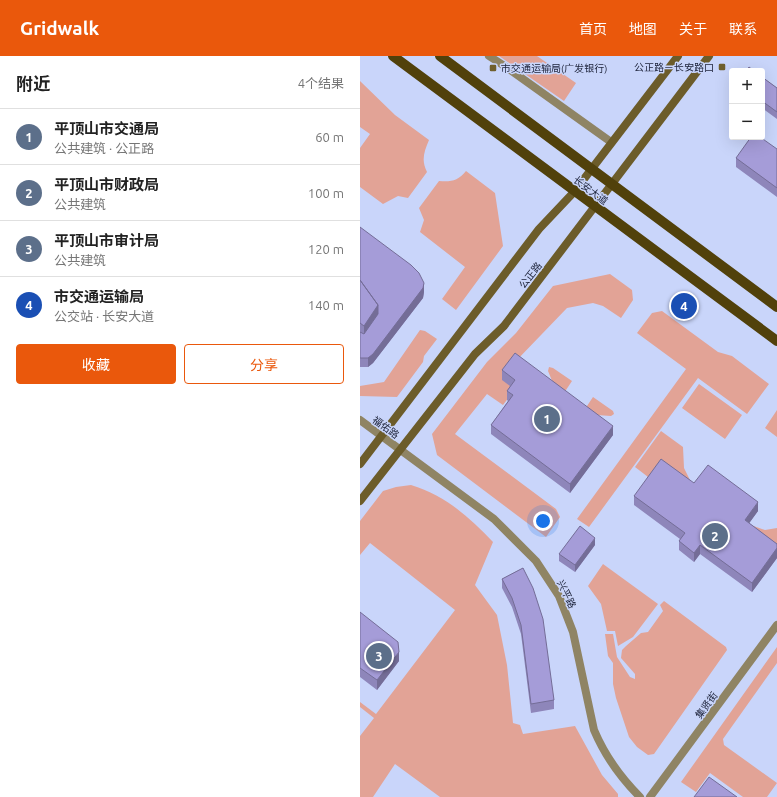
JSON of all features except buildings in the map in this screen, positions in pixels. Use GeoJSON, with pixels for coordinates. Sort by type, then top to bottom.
{"type":"FeatureCollection","features":[{"type":"Feature","properties":{"kind":"main road","name":"长安大道"},"geometry":{"type":"LineString","coordinates":[[393,56],[595,208],[777,341]]}},
{"type":"Feature","properties":{"kind":"main road","name":"长安大道"},"geometry":{"type":"LineString","coordinates":[[440,56],[777,307]]}},
{"type":"Feature","properties":{"kind":"main road","name":"公正路"},"geometry":{"type":"LineString","coordinates":[[360,464],[539,229],[574,192],[678,56]]}},
{"type":"Feature","properties":{"kind":"main road","name":"公正路"},"geometry":{"type":"LineString","coordinates":[[360,501],[475,354],[504,326],[709,56]]}},
{"type":"Feature","properties":{"kind":"street"},"geometry":{"type":"LineString","coordinates":[[489,56],[611,142]]}},
{"type":"Feature","properties":{"kind":"street","name":"福佑路"},"geometry":{"type":"LineString","coordinates":[[360,420],[401,449]]}},
{"type":"Feature","properties":{"kind":"street","name":"兴平路"},"geometry":{"type":"LineString","coordinates":[[401,449],[494,519],[536,561],[549,579],[559,596],[573,632],[594,730],[600,745],[619,775],[640,797]]}},
{"type":"Feature","properties":{"kind":"street","name":"集贤街"},"geometry":{"type":"LineString","coordinates":[[650,797],[777,625]]}},
{"type":"Feature","properties":{"kind":"shaded area"},"geometry":{"type":"Polygon","coordinates":[[[499,56],[537,56],[576,83],[564,101],[499,56]]]}},
{"type":"Feature","properties":{"kind":"shaded area"},"geometry":{"type":"Polygon","coordinates":[[[360,81],[395,115],[429,140],[424,156],[424,164],[427,172],[408,198],[398,196],[383,204],[360,187],[360,148],[370,134],[360,127],[360,81]]]}},
{"type":"Feature","properties":{"kind":"shaded area"},"geometry":{"type":"Polygon","coordinates":[[[466,171],[495,193],[503,246],[456,310],[442,299],[465,267],[420,232],[424,220],[419,208],[439,181],[454,180],[466,171]]]}},
{"type":"Feature","properties":{"kind":"shaded area"},"geometry":{"type":"Polygon","coordinates":[[[610,274],[632,290],[633,300],[621,318],[603,306],[593,303],[567,308],[515,362],[502,379],[515,389],[503,405],[487,394],[455,434],[556,509],[560,517],[546,537],[437,455],[432,434],[487,362],[516,333],[553,286],[610,274]]]}},
{"type":"Feature","properties":{"kind":"shaded area"},"geometry":{"type":"Polygon","coordinates":[[[662,311],[718,352],[732,356],[769,384],[747,414],[698,378],[589,527],[577,519],[686,369],[637,333],[652,313],[662,311]]]}},
{"type":"Feature","properties":{"kind":"shaded area"},"geometry":{"type":"Polygon","coordinates":[[[420,330],[425,331],[437,339],[424,356],[423,362],[397,397],[360,396],[360,386],[384,382],[420,330]]]}},
{"type":"Feature","properties":{"kind":"shaded area"},"geometry":{"type":"Polygon","coordinates":[[[549,367],[553,368],[572,381],[564,393],[553,383],[548,371],[549,367]]]}},
{"type":"Feature","properties":{"kind":"shaded area"},"geometry":{"type":"Polygon","coordinates":[[[699,384],[742,415],[725,439],[682,408],[699,384]]]}},
{"type":"Feature","properties":{"kind":"shaded area"},"geometry":{"type":"Polygon","coordinates":[[[593,397],[613,411],[614,414],[611,416],[597,415],[585,409],[593,397]]]}},
{"type":"Feature","properties":{"kind":"shaded area"},"geometry":{"type":"Polygon","coordinates":[[[777,410],[777,437],[765,428],[777,410]]]}},
{"type":"Feature","properties":{"kind":"shaded area"},"geometry":{"type":"Polygon","coordinates":[[[661,431],[683,447],[684,468],[691,482],[652,480],[635,467],[661,431]]]}},
{"type":"Feature","properties":{"kind":"shaded area"},"geometry":{"type":"Polygon","coordinates":[[[411,485],[423,489],[446,501],[475,524],[493,542],[475,585],[497,615],[507,665],[513,723],[520,725],[523,734],[575,726],[602,775],[618,794],[618,797],[440,797],[395,764],[373,797],[360,797],[360,736],[374,718],[360,707],[360,702],[376,714],[455,610],[370,543],[360,555],[360,521],[383,491],[411,485]]]}},
{"type":"Feature","properties":{"kind":"shaded area"},"geometry":{"type":"Polygon","coordinates":[[[748,524],[765,530],[777,528],[777,553],[748,524]]]}},
{"type":"Feature","properties":{"kind":"shaded area"},"geometry":{"type":"Polygon","coordinates":[[[603,564],[658,604],[633,637],[618,646],[615,631],[607,631],[601,604],[588,586],[603,564]]]}},
{"type":"Feature","properties":{"kind":"shaded area"},"geometry":{"type":"Polygon","coordinates":[[[664,601],[726,647],[727,650],[654,754],[648,755],[637,747],[629,737],[616,698],[613,684],[613,663],[608,656],[605,634],[613,634],[617,657],[630,677],[635,679],[635,674],[621,658],[622,650],[641,633],[648,632],[663,611],[660,605],[664,601]]]}},
{"type":"Feature","properties":{"kind":"shaded area"},"geometry":{"type":"Polygon","coordinates":[[[777,647],[777,663],[723,739],[724,745],[777,783],[767,797],[743,797],[710,773],[696,792],[681,782],[777,647]]]}},
{"type":"Feature","properties":{"kind":"place","name":"公正路－长安路口"},"geometry":{"type":"Point","coordinates":[722,67]}},
{"type":"Feature","properties":{"kind":"place","name":"市交通运输局(广发银行)"},"geometry":{"type":"Point","coordinates":[493,68]}},
{"type":"Feature","properties":{"kind":"place","name":"市交通运输局"},"geometry":{"type":"Point","coordinates":[684,306]}},
{"type":"Feature","properties":{"kind":"place","name":"平顶山市交通局"},"geometry":{"type":"Point","coordinates":[547,419]}},
{"type":"Feature","properties":{"kind":"place","name":"平顶山市财政局"},"geometry":{"type":"Point","coordinates":[715,536]}},
{"type":"Feature","properties":{"kind":"place","name":"平顶山市审计局"},"geometry":{"type":"Point","coordinates":[379,656]}}]}
